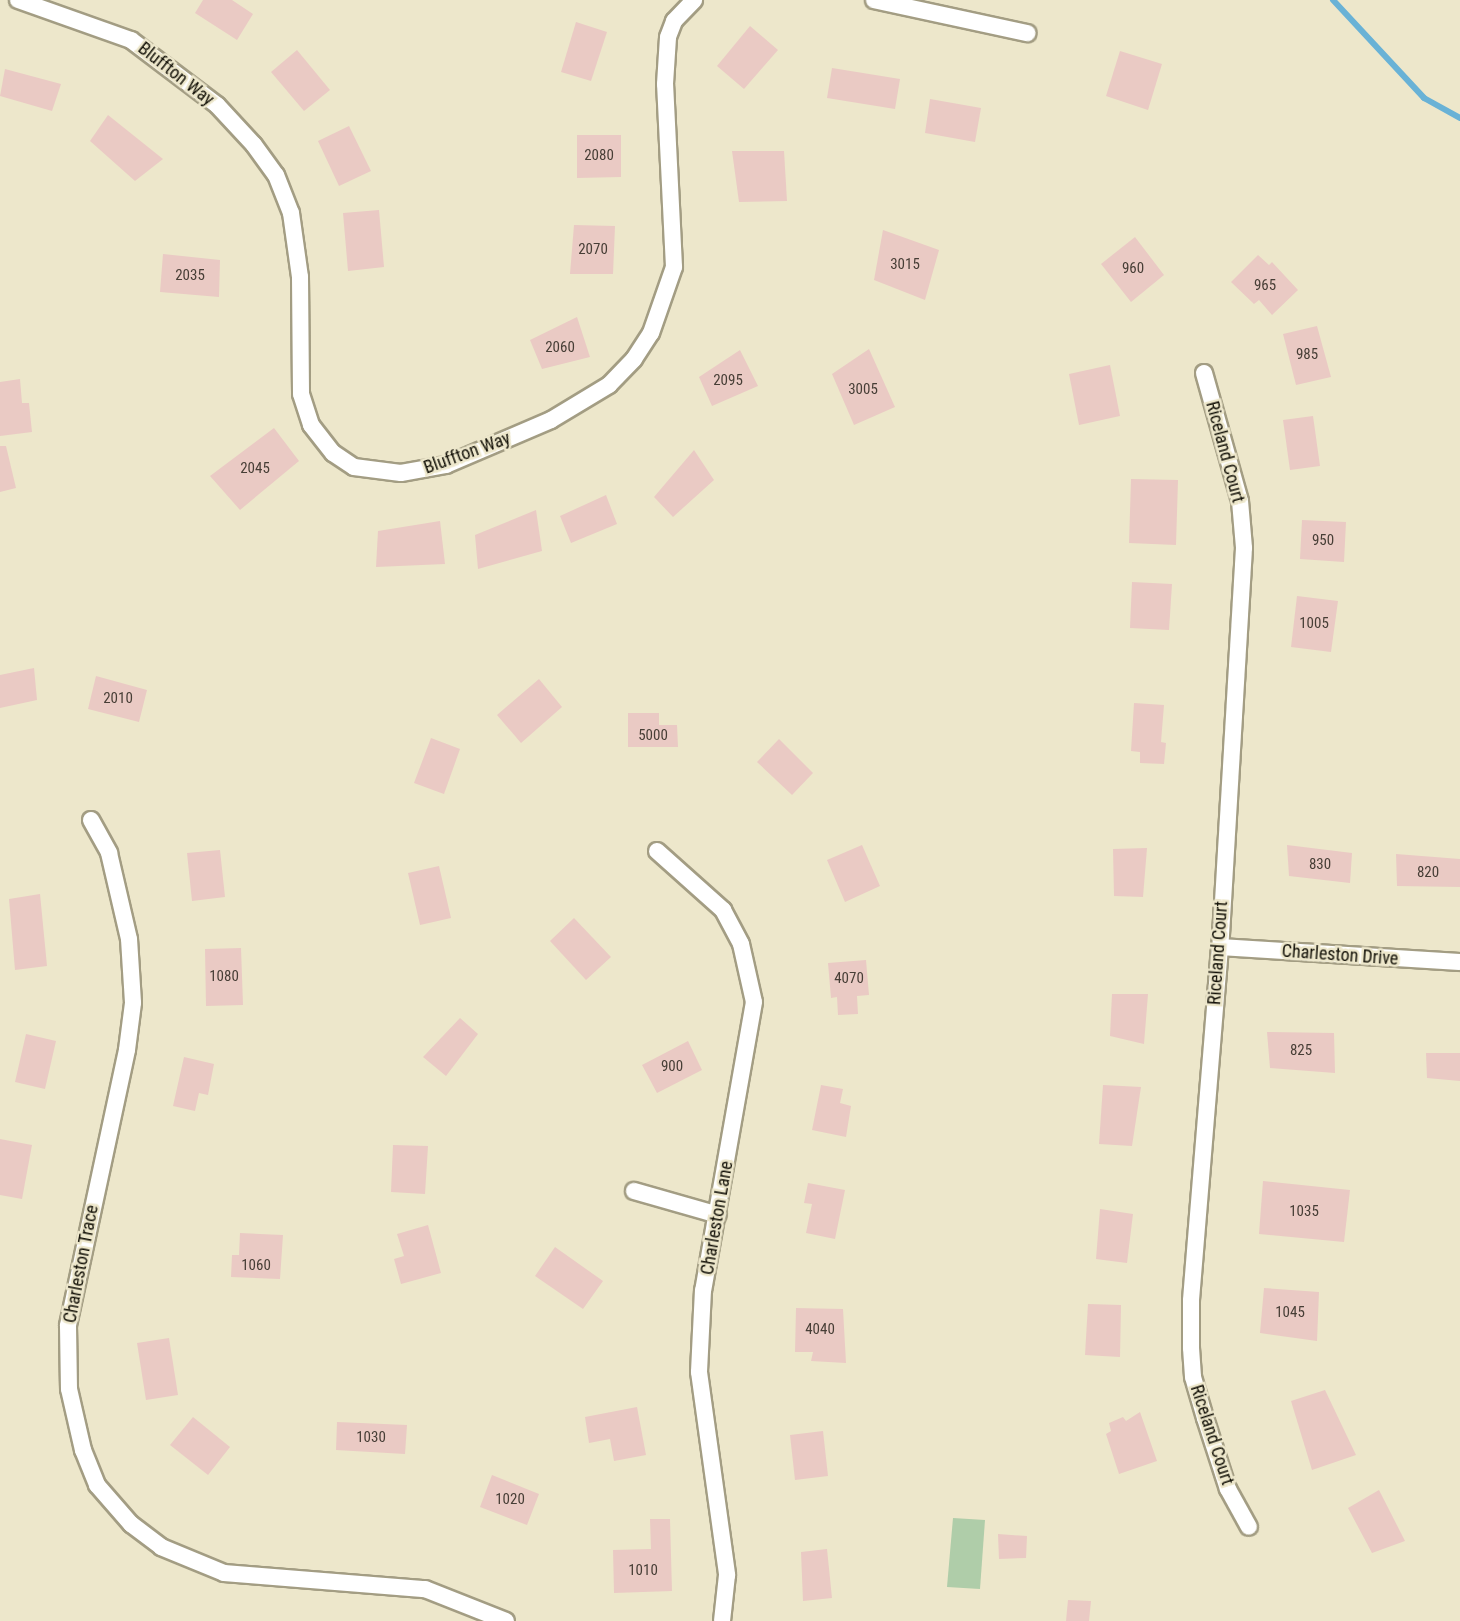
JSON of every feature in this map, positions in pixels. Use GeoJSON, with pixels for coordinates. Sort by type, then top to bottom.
{"type":"FeatureCollection","features":[{"type":"Feature","properties":{"kind":"street","name":"Bluffton Way"},"geometry":{"type":"LineString","coordinates":[[18,0],[131,40],[217,105],[254,145],[276,175],[291,213],[300,277],[301,394],[311,425],[327,447],[354,467],[401,473],[446,465],[551,420],[609,385],[634,359],[651,333],[674,267],[665,84],[668,37],[674,21],[694,0]]}},
{"type":"Feature","properties":{"kind":"street"},"geometry":{"type":"LineString","coordinates":[[874,0],[1027,33]]}},
{"type":"Feature","properties":{"kind":"street","name":"Riceland Court"},"geometry":{"type":"LineString","coordinates":[[1204,373],[1240,501],[1244,548],[1220,947],[1199,1184],[1191,1348],[1193,1377],[1228,1489],[1249,1527]]}},
{"type":"Feature","properties":{"kind":"street","name":"Charleston Trace"},"geometry":{"type":"LineString","coordinates":[[91,820],[109,853],[129,939],[134,1002],[127,1050],[68,1326],[69,1389],[83,1450],[97,1485],[131,1524],[161,1547],[224,1573],[426,1589],[506,1621]]}},
{"type":"Feature","properties":{"kind":"street","name":"Charleston Lane"},"geometry":{"type":"LineString","coordinates":[[657,851],[723,910],[741,944],[750,973],[754,1002],[704,1290],[699,1372],[727,1575],[722,1621]]}},
{"type":"Feature","properties":{"kind":"street","name":"Charleston Drive"},"geometry":{"type":"LineString","coordinates":[[1220,947],[1460,962]]}},
{"type":"Feature","properties":{"kind":"street"},"geometry":{"type":"LineString","coordinates":[[634,1191],[718,1215]]}},
{"type":"Feature","properties":{"kind":"green space"},"geometry":{"type":"Polygon","coordinates":[[[953,1518],[985,1520],[980,1589],[947,1587],[953,1518]]]}},
{"type":"Feature","properties":{"kind":"building"},"geometry":{"type":"Polygon","coordinates":[[[203,0],[232,0],[253,14],[237,40],[195,13],[203,0]]]}},
{"type":"Feature","properties":{"kind":"building"},"geometry":{"type":"Polygon","coordinates":[[[576,22],[607,32],[591,81],[561,72],[576,22]]]}},
{"type":"Feature","properties":{"kind":"building"},"geometry":{"type":"Polygon","coordinates":[[[750,26],[778,50],[744,89],[717,66],[750,26]]]}},
{"type":"Feature","properties":{"kind":"building"},"geometry":{"type":"Polygon","coordinates":[[[297,50],[330,90],[304,111],[271,72],[297,50]]]}},
{"type":"Feature","properties":{"kind":"building"},"geometry":{"type":"Polygon","coordinates":[[[1120,51],[1162,64],[1148,110],[1106,96],[1120,51]]]}},
{"type":"Feature","properties":{"kind":"building"},"geometry":{"type":"Polygon","coordinates":[[[832,68],[900,79],[895,109],[827,98],[832,68]]]}},
{"type":"Feature","properties":{"kind":"building"},"geometry":{"type":"Polygon","coordinates":[[[5,69],[61,84],[52,111],[0,96],[5,69]]]}},
{"type":"Feature","properties":{"kind":"building"},"geometry":{"type":"Polygon","coordinates":[[[930,99],[981,108],[975,142],[925,133],[930,99]]]}},
{"type":"Feature","properties":{"kind":"building"},"geometry":{"type":"Polygon","coordinates":[[[108,115],[163,159],[135,181],[90,141],[108,115]]]}},
{"type":"Feature","properties":{"kind":"building"},"geometry":{"type":"Polygon","coordinates":[[[349,126],[371,171],[339,186],[318,141],[349,126]]]}},
{"type":"Feature","properties":{"kind":"building"},"geometry":{"type":"Polygon","coordinates":[[[577,135],[621,135],[621,177],[577,178],[577,135]]]}},
{"type":"Feature","properties":{"kind":"building"},"geometry":{"type":"Polygon","coordinates":[[[732,151],[784,151],[787,201],[739,202],[732,151]]]}},
{"type":"Feature","properties":{"kind":"building"},"geometry":{"type":"Polygon","coordinates":[[[379,210],[384,267],[348,271],[343,213],[379,210]]]}},
{"type":"Feature","properties":{"kind":"building"},"geometry":{"type":"Polygon","coordinates":[[[574,225],[615,226],[613,274],[570,274],[574,225]]]}},
{"type":"Feature","properties":{"kind":"building"},"geometry":{"type":"Polygon","coordinates":[[[883,230],[939,250],[925,300],[874,280],[883,230]]]}},
{"type":"Feature","properties":{"kind":"building"},"geometry":{"type":"Polygon","coordinates":[[[1135,237],[1164,275],[1131,302],[1101,264],[1135,237]]]}},
{"type":"Feature","properties":{"kind":"building"},"geometry":{"type":"Polygon","coordinates":[[[163,254],[220,260],[219,297],[160,292],[163,254]]]}},
{"type":"Feature","properties":{"kind":"building"},"geometry":{"type":"Polygon","coordinates":[[[1258,255],[1269,265],[1272,262],[1298,290],[1272,315],[1259,300],[1254,304],[1231,282],[1258,255]]]}},
{"type":"Feature","properties":{"kind":"building"},"geometry":{"type":"Polygon","coordinates":[[[577,317],[590,357],[542,369],[530,340],[577,317]]]}},
{"type":"Feature","properties":{"kind":"building"},"geometry":{"type":"Polygon","coordinates":[[[1317,326],[1331,377],[1296,385],[1283,334],[1317,326]]]}},
{"type":"Feature","properties":{"kind":"building"},"geometry":{"type":"Polygon","coordinates":[[[869,349],[895,407],[854,425],[832,374],[869,349]]]}},
{"type":"Feature","properties":{"kind":"building"},"geometry":{"type":"Polygon","coordinates":[[[740,350],[758,386],[712,406],[699,377],[740,350]]]}},
{"type":"Feature","properties":{"kind":"building"},"geometry":{"type":"Polygon","coordinates":[[[1110,365],[1120,416],[1079,425],[1069,374],[1110,365]]]}},
{"type":"Feature","properties":{"kind":"building"},"geometry":{"type":"Polygon","coordinates":[[[20,379],[22,403],[29,403],[32,432],[0,436],[0,382],[20,379]]]}},
{"type":"Feature","properties":{"kind":"building"},"geometry":{"type":"Polygon","coordinates":[[[1313,416],[1320,466],[1290,470],[1283,420],[1313,416]]]}},
{"type":"Feature","properties":{"kind":"building"},"geometry":{"type":"Polygon","coordinates":[[[274,428],[299,461],[240,510],[210,476],[274,428]]]}},
{"type":"Feature","properties":{"kind":"building"},"geometry":{"type":"Polygon","coordinates":[[[0,446],[6,446],[16,488],[0,492],[0,446]]]}},
{"type":"Feature","properties":{"kind":"building"},"geometry":{"type":"Polygon","coordinates":[[[694,450],[714,480],[673,517],[654,497],[694,450]]]}},
{"type":"Feature","properties":{"kind":"building"},"geometry":{"type":"Polygon","coordinates":[[[1131,479],[1178,480],[1176,545],[1129,543],[1131,479]]]}},
{"type":"Feature","properties":{"kind":"building"},"geometry":{"type":"Polygon","coordinates":[[[606,495],[617,524],[571,543],[560,516],[606,495]]]}},
{"type":"Feature","properties":{"kind":"building"},"geometry":{"type":"Polygon","coordinates":[[[536,510],[542,551],[478,569],[475,535],[536,510]]]}},
{"type":"Feature","properties":{"kind":"building"},"geometry":{"type":"Polygon","coordinates":[[[1302,520],[1346,522],[1344,562],[1300,559],[1302,520]]]}},
{"type":"Feature","properties":{"kind":"building"},"geometry":{"type":"Polygon","coordinates":[[[440,521],[445,564],[376,567],[378,531],[440,521]]]}},
{"type":"Feature","properties":{"kind":"building"},"geometry":{"type":"Polygon","coordinates":[[[1132,582],[1172,584],[1169,630],[1130,628],[1132,582]]]}},
{"type":"Feature","properties":{"kind":"building"},"geometry":{"type":"Polygon","coordinates":[[[1297,596],[1338,601],[1331,652],[1291,647],[1297,596]]]}},
{"type":"Feature","properties":{"kind":"building"},"geometry":{"type":"Polygon","coordinates":[[[34,668],[37,700],[0,708],[0,675],[34,668]]]}},
{"type":"Feature","properties":{"kind":"building"},"geometry":{"type":"Polygon","coordinates":[[[96,676],[147,690],[139,722],[88,709],[96,676]]]}},
{"type":"Feature","properties":{"kind":"building"},"geometry":{"type":"Polygon","coordinates":[[[539,679],[562,707],[521,743],[497,715],[539,679]]]}},
{"type":"Feature","properties":{"kind":"building"},"geometry":{"type":"Polygon","coordinates":[[[1134,703],[1164,705],[1161,742],[1166,743],[1164,764],[1140,763],[1140,752],[1131,751],[1134,703]]]}},
{"type":"Feature","properties":{"kind":"building"},"geometry":{"type":"Polygon","coordinates":[[[628,713],[659,713],[659,725],[677,725],[678,747],[628,747],[628,713]]]}},
{"type":"Feature","properties":{"kind":"building"},"geometry":{"type":"Polygon","coordinates":[[[431,738],[460,749],[444,794],[414,783],[431,738]]]}},
{"type":"Feature","properties":{"kind":"building"},"geometry":{"type":"Polygon","coordinates":[[[779,739],[813,773],[792,795],[757,762],[779,739]]]}},
{"type":"Feature","properties":{"kind":"building"},"geometry":{"type":"Polygon","coordinates":[[[862,845],[880,886],[845,902],[827,860],[862,845]]]}},
{"type":"Feature","properties":{"kind":"building"},"geometry":{"type":"Polygon","coordinates":[[[1287,845],[1352,853],[1350,883],[1289,876],[1287,845]]]}},
{"type":"Feature","properties":{"kind":"building"},"geometry":{"type":"Polygon","coordinates":[[[1147,848],[1143,897],[1114,896],[1113,849],[1147,848]]]}},
{"type":"Feature","properties":{"kind":"building"},"geometry":{"type":"Polygon","coordinates":[[[220,850],[225,897],[192,901],[187,853],[220,850]]]}},
{"type":"Feature","properties":{"kind":"building"},"geometry":{"type":"Polygon","coordinates":[[[1396,854],[1460,859],[1460,887],[1397,886],[1396,854]]]}},
{"type":"Feature","properties":{"kind":"building"},"geometry":{"type":"Polygon","coordinates":[[[439,866],[451,918],[420,925],[408,873],[439,866]]]}},
{"type":"Feature","properties":{"kind":"building"},"geometry":{"type":"Polygon","coordinates":[[[40,894],[47,966],[15,970],[9,899],[40,894]]]}},
{"type":"Feature","properties":{"kind":"building"},"geometry":{"type":"Polygon","coordinates":[[[574,918],[611,957],[586,980],[550,941],[574,918]]]}},
{"type":"Feature","properties":{"kind":"building"},"geometry":{"type":"Polygon","coordinates":[[[241,948],[243,1005],[206,1006],[205,949],[241,948]]]}},
{"type":"Feature","properties":{"kind":"building"},"geometry":{"type":"Polygon","coordinates":[[[866,960],[869,995],[857,996],[858,1014],[838,1015],[837,997],[831,998],[828,963],[866,960]]]}},
{"type":"Feature","properties":{"kind":"building"},"geometry":{"type":"Polygon","coordinates":[[[1112,994],[1148,994],[1144,1044],[1110,1036],[1112,994]]]}},
{"type":"Feature","properties":{"kind":"building"},"geometry":{"type":"Polygon","coordinates":[[[460,1018],[478,1034],[446,1076],[423,1057],[460,1018]]]}},
{"type":"Feature","properties":{"kind":"building"},"geometry":{"type":"Polygon","coordinates":[[[1267,1032],[1334,1033],[1335,1073],[1270,1068],[1267,1032]]]}},
{"type":"Feature","properties":{"kind":"building"},"geometry":{"type":"Polygon","coordinates":[[[26,1034],[56,1041],[45,1089],[15,1082],[26,1034]]]}},
{"type":"Feature","properties":{"kind":"building"},"geometry":{"type":"Polygon","coordinates":[[[688,1041],[702,1070],[657,1093],[642,1065],[688,1041]]]}},
{"type":"Feature","properties":{"kind":"building"},"geometry":{"type":"Polygon","coordinates":[[[1426,1053],[1460,1053],[1460,1081],[1427,1078],[1426,1053]]]}},
{"type":"Feature","properties":{"kind":"building"},"geometry":{"type":"Polygon","coordinates":[[[184,1057],[214,1064],[208,1095],[199,1093],[195,1111],[173,1106],[184,1057]]]}},
{"type":"Feature","properties":{"kind":"building"},"geometry":{"type":"Polygon","coordinates":[[[821,1085],[843,1089],[840,1103],[851,1106],[846,1137],[812,1130],[821,1085]]]}},
{"type":"Feature","properties":{"kind":"building"},"geometry":{"type":"Polygon","coordinates":[[[1103,1085],[1141,1087],[1132,1146],[1099,1144],[1103,1085]]]}},
{"type":"Feature","properties":{"kind":"building"},"geometry":{"type":"Polygon","coordinates":[[[0,1139],[32,1145],[22,1199],[0,1195],[0,1139]]]}},
{"type":"Feature","properties":{"kind":"building"},"geometry":{"type":"Polygon","coordinates":[[[393,1145],[428,1146],[425,1194],[391,1192],[393,1145]]]}},
{"type":"Feature","properties":{"kind":"building"},"geometry":{"type":"Polygon","coordinates":[[[1263,1181],[1350,1190],[1344,1242],[1259,1234],[1263,1181]]]}},
{"type":"Feature","properties":{"kind":"building"},"geometry":{"type":"Polygon","coordinates":[[[808,1183],[845,1190],[835,1239],[806,1233],[812,1204],[804,1203],[808,1183]]]}},
{"type":"Feature","properties":{"kind":"building"},"geometry":{"type":"Polygon","coordinates":[[[1100,1209],[1133,1214],[1127,1263],[1096,1259],[1100,1209]]]}},
{"type":"Feature","properties":{"kind":"building"},"geometry":{"type":"Polygon","coordinates":[[[428,1225],[441,1273],[401,1284],[394,1259],[404,1256],[397,1234],[428,1225]]]}},
{"type":"Feature","properties":{"kind":"building"},"geometry":{"type":"Polygon","coordinates":[[[240,1233],[283,1235],[280,1279],[231,1277],[232,1255],[239,1255],[240,1233]]]}},
{"type":"Feature","properties":{"kind":"building"},"geometry":{"type":"Polygon","coordinates":[[[555,1247],[603,1281],[583,1309],[535,1276],[555,1247]]]}},
{"type":"Feature","properties":{"kind":"building"},"geometry":{"type":"Polygon","coordinates":[[[1264,1288],[1319,1292],[1317,1341],[1260,1333],[1264,1288]]]}},
{"type":"Feature","properties":{"kind":"building"},"geometry":{"type":"Polygon","coordinates":[[[1088,1304],[1121,1305],[1120,1357],[1085,1355],[1088,1304]]]}},
{"type":"Feature","properties":{"kind":"building"},"geometry":{"type":"Polygon","coordinates":[[[796,1308],[843,1309],[846,1363],[811,1361],[813,1352],[795,1352],[796,1308]]]}},
{"type":"Feature","properties":{"kind":"building"},"geometry":{"type":"Polygon","coordinates":[[[169,1338],[178,1395],[146,1400],[137,1343],[169,1338]]]}},
{"type":"Feature","properties":{"kind":"building"},"geometry":{"type":"Polygon","coordinates":[[[1325,1390],[1356,1455],[1312,1470],[1291,1401],[1325,1390]]]}},
{"type":"Feature","properties":{"kind":"building"},"geometry":{"type":"Polygon","coordinates":[[[637,1407],[646,1455],[614,1461],[610,1439],[589,1443],[585,1417],[637,1407]]]}},
{"type":"Feature","properties":{"kind":"building"},"geometry":{"type":"Polygon","coordinates":[[[1140,1412],[1157,1461],[1119,1474],[1106,1434],[1111,1431],[1109,1423],[1123,1417],[1126,1421],[1140,1412]]]}},
{"type":"Feature","properties":{"kind":"building"},"geometry":{"type":"Polygon","coordinates":[[[193,1417],[230,1447],[208,1475],[170,1445],[193,1417]]]}},
{"type":"Feature","properties":{"kind":"building"},"geometry":{"type":"Polygon","coordinates":[[[337,1422],[407,1425],[405,1454],[336,1450],[337,1422]]]}},
{"type":"Feature","properties":{"kind":"building"},"geometry":{"type":"Polygon","coordinates":[[[823,1431],[828,1476],[795,1480],[790,1435],[823,1431]]]}},
{"type":"Feature","properties":{"kind":"building"},"geometry":{"type":"Polygon","coordinates":[[[492,1475],[539,1494],[527,1525],[480,1507],[492,1475]]]}},
{"type":"Feature","properties":{"kind":"building"},"geometry":{"type":"Polygon","coordinates":[[[1379,1490],[1405,1541],[1372,1553],[1348,1508],[1379,1490]]]}},
{"type":"Feature","properties":{"kind":"building"},"geometry":{"type":"Polygon","coordinates":[[[650,1519],[670,1519],[672,1591],[614,1593],[613,1550],[651,1549],[650,1519]]]}},
{"type":"Feature","properties":{"kind":"building"},"geometry":{"type":"Polygon","coordinates":[[[998,1534],[1027,1536],[1026,1558],[999,1559],[998,1534]]]}},
{"type":"Feature","properties":{"kind":"building"},"geometry":{"type":"Polygon","coordinates":[[[827,1549],[832,1598],[803,1601],[801,1552],[827,1549]]]}},
{"type":"Feature","properties":{"kind":"building"},"geometry":{"type":"Polygon","coordinates":[[[1068,1600],[1091,1601],[1089,1621],[1066,1621],[1068,1600]]]}},
{"type":"Feature","properties":{"kind":"waterway"},"geometry":{"type":"LineString","coordinates":[[1333,0],[1424,98],[1460,118]]}}]}
